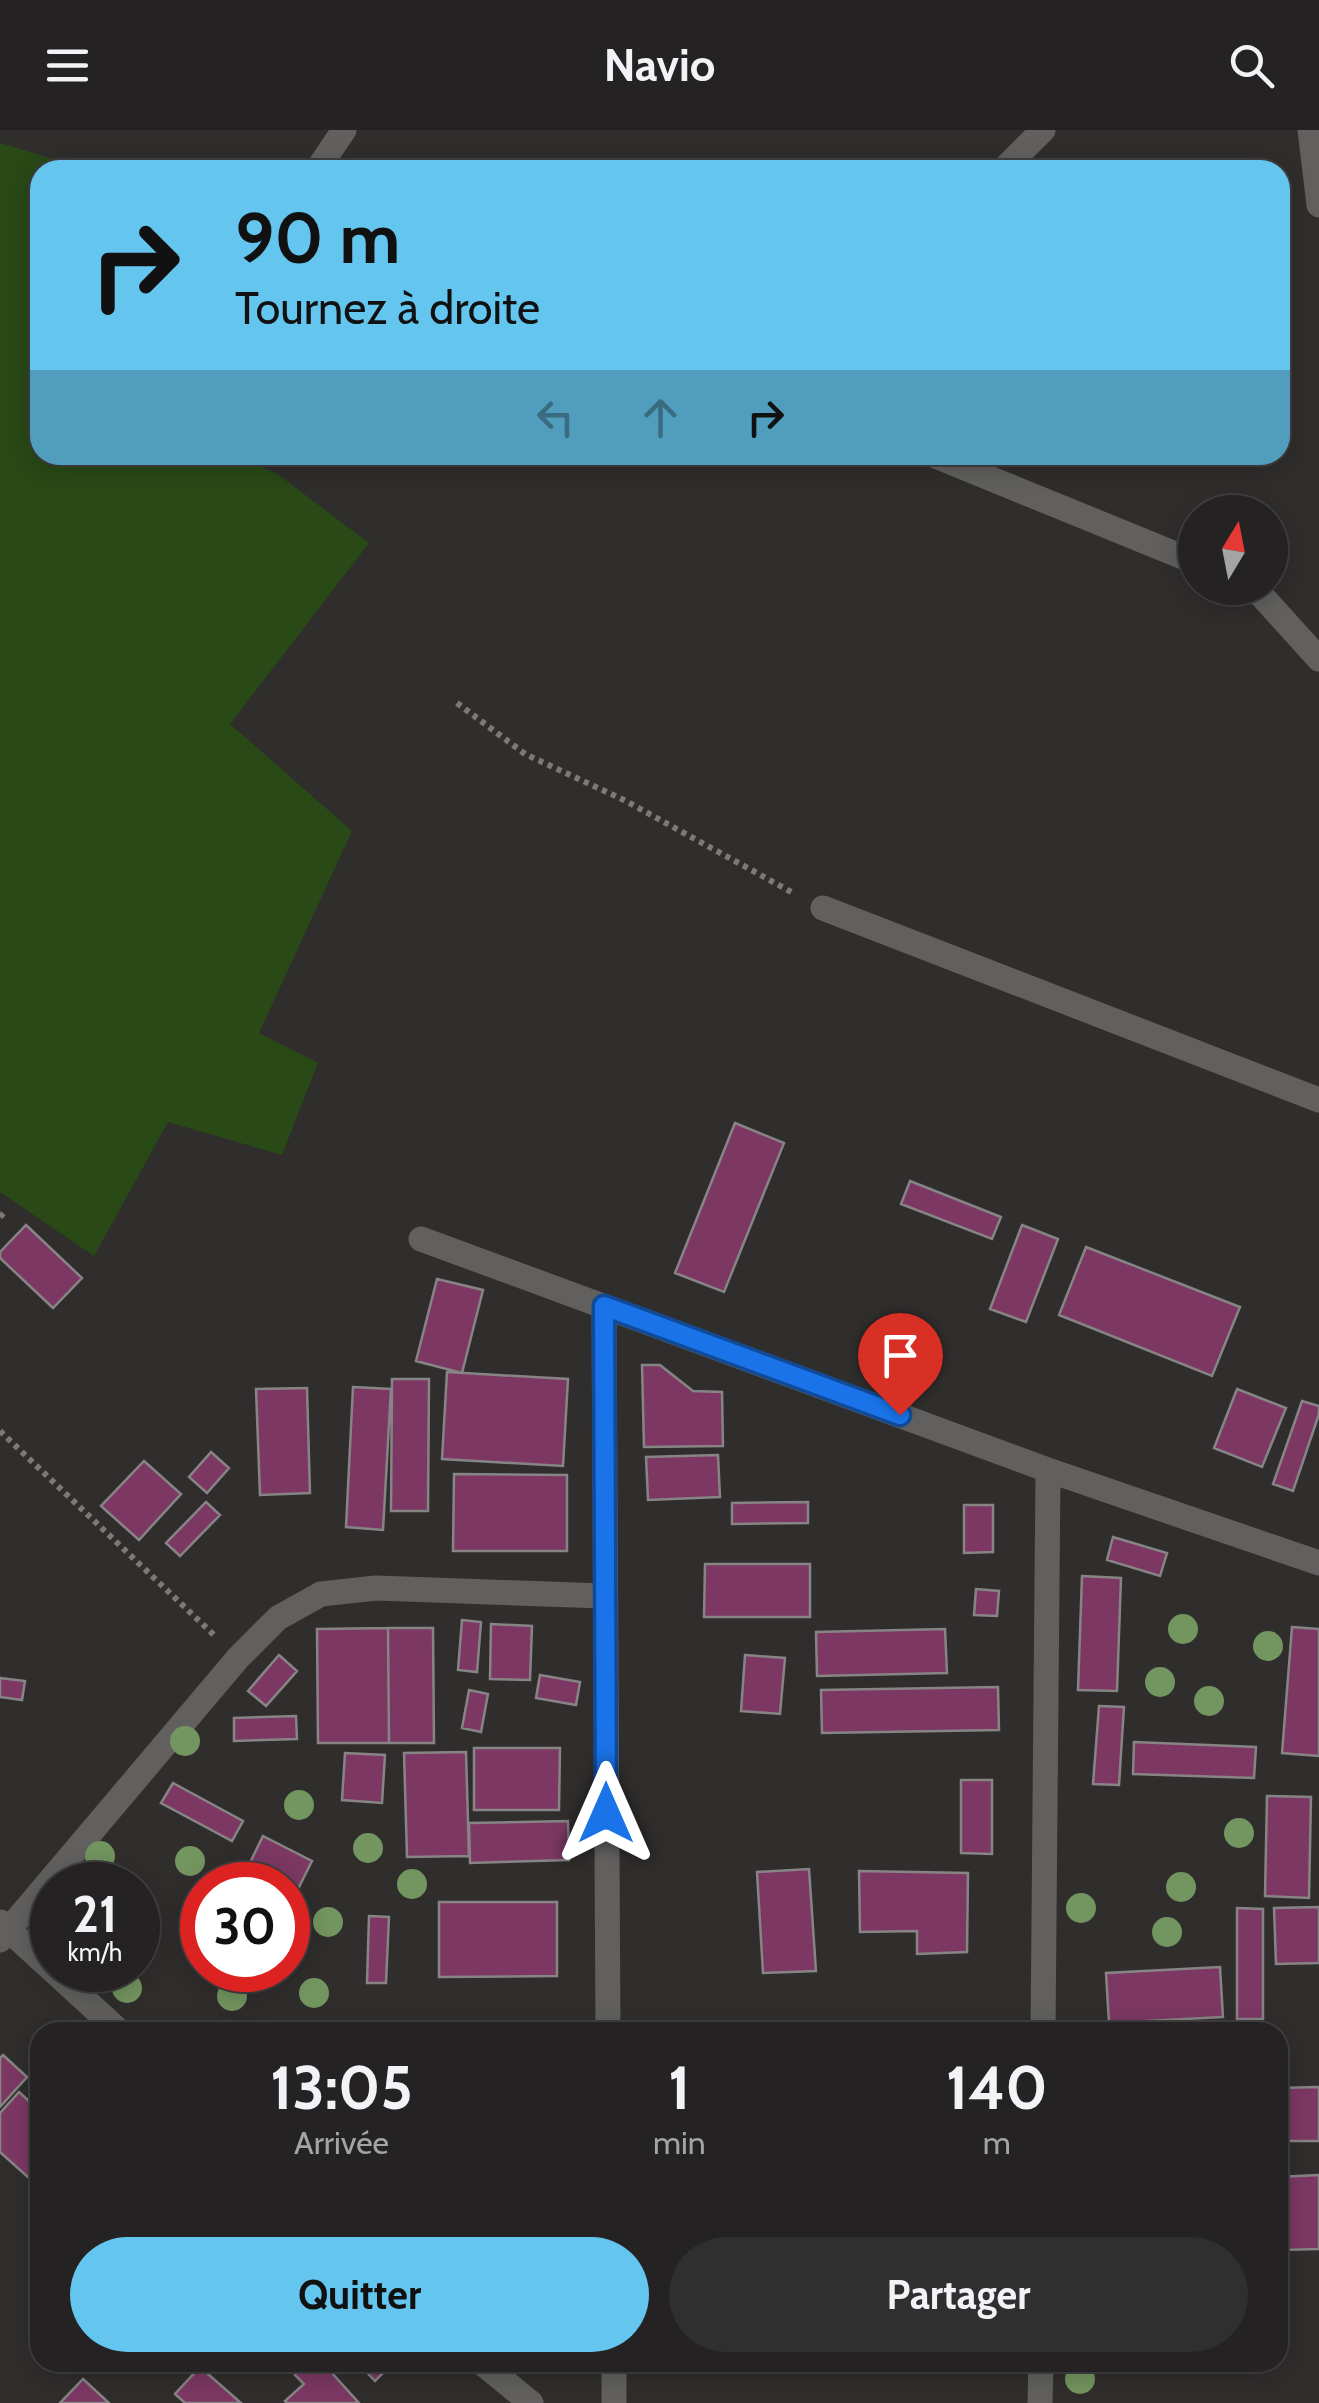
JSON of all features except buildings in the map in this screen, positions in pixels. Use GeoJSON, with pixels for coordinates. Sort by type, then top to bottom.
{"type":"FeatureCollection","features":[{"type":"Feature","properties":{"kind":"street"},"geometry":{"type":"LineString","coordinates":[[324,160],[344,130]]}},
{"type":"Feature","properties":{"kind":"street"},"geometry":{"type":"LineString","coordinates":[[1013,160],[1043,130]]}},
{"type":"Feature","properties":{"kind":"street"},"geometry":{"type":"LineString","coordinates":[[1310,130],[1319,205]]}},
{"type":"Feature","properties":{"kind":"street"},"geometry":{"type":"LineString","coordinates":[[957,465],[1178,555]]}},
{"type":"Feature","properties":{"kind":"street"},"geometry":{"type":"LineString","coordinates":[[1270,605],[1319,658]]}},
{"type":"Feature","properties":{"kind":"street"},"geometry":{"type":"LineString","coordinates":[[823,908],[1319,1100]]}},
{"type":"Feature","properties":{"kind":"street"},"geometry":{"type":"LineString","coordinates":[[421,1239],[1048,1470],[1319,1563]]}},
{"type":"Feature","properties":{"kind":"street"},"geometry":{"type":"LineString","coordinates":[[604,1306],[608,2022]]}},
{"type":"Feature","properties":{"kind":"street"},"geometry":{"type":"LineString","coordinates":[[1044,2022],[1048,1470]]}},
{"type":"Feature","properties":{"kind":"street"},"geometry":{"type":"LineString","coordinates":[[108,2022],[3,1931],[238,1658],[278,1618],[321,1594],[376,1588],[604,1596]]}},
{"type":"Feature","properties":{"kind":"street"},"geometry":{"type":"LineString","coordinates":[[493,2372],[531,2403]]}},
{"type":"Feature","properties":{"kind":"street"},"geometry":{"type":"LineString","coordinates":[[614,2372],[614,2403]]}},
{"type":"Feature","properties":{"kind":"street"},"geometry":{"type":"LineString","coordinates":[[1040,2403],[1041,2372]]}},
{"type":"Feature","properties":{"kind":"path"},"geometry":{"type":"LineString","coordinates":[[457,703],[525,754],[624,800],[823,908]]}},
{"type":"Feature","properties":{"kind":"path"},"geometry":{"type":"LineString","coordinates":[[0,1430],[238,1658]]}},
{"type":"Feature","properties":{"kind":"green space"},"geometry":{"type":"Polygon","coordinates":[[[0,143],[56,160],[30,160],[30,465],[256,465],[276,473],[369,543],[230,724],[352,831],[259,1033],[318,1063],[282,1155],[168,1122],[94,1256],[0,1192],[0,143]]]}},
{"type":"Feature","properties":{"kind":"route"},"geometry":{"type":"LineString","coordinates":[[606,1813],[604,1306],[900,1415]]}}]}
